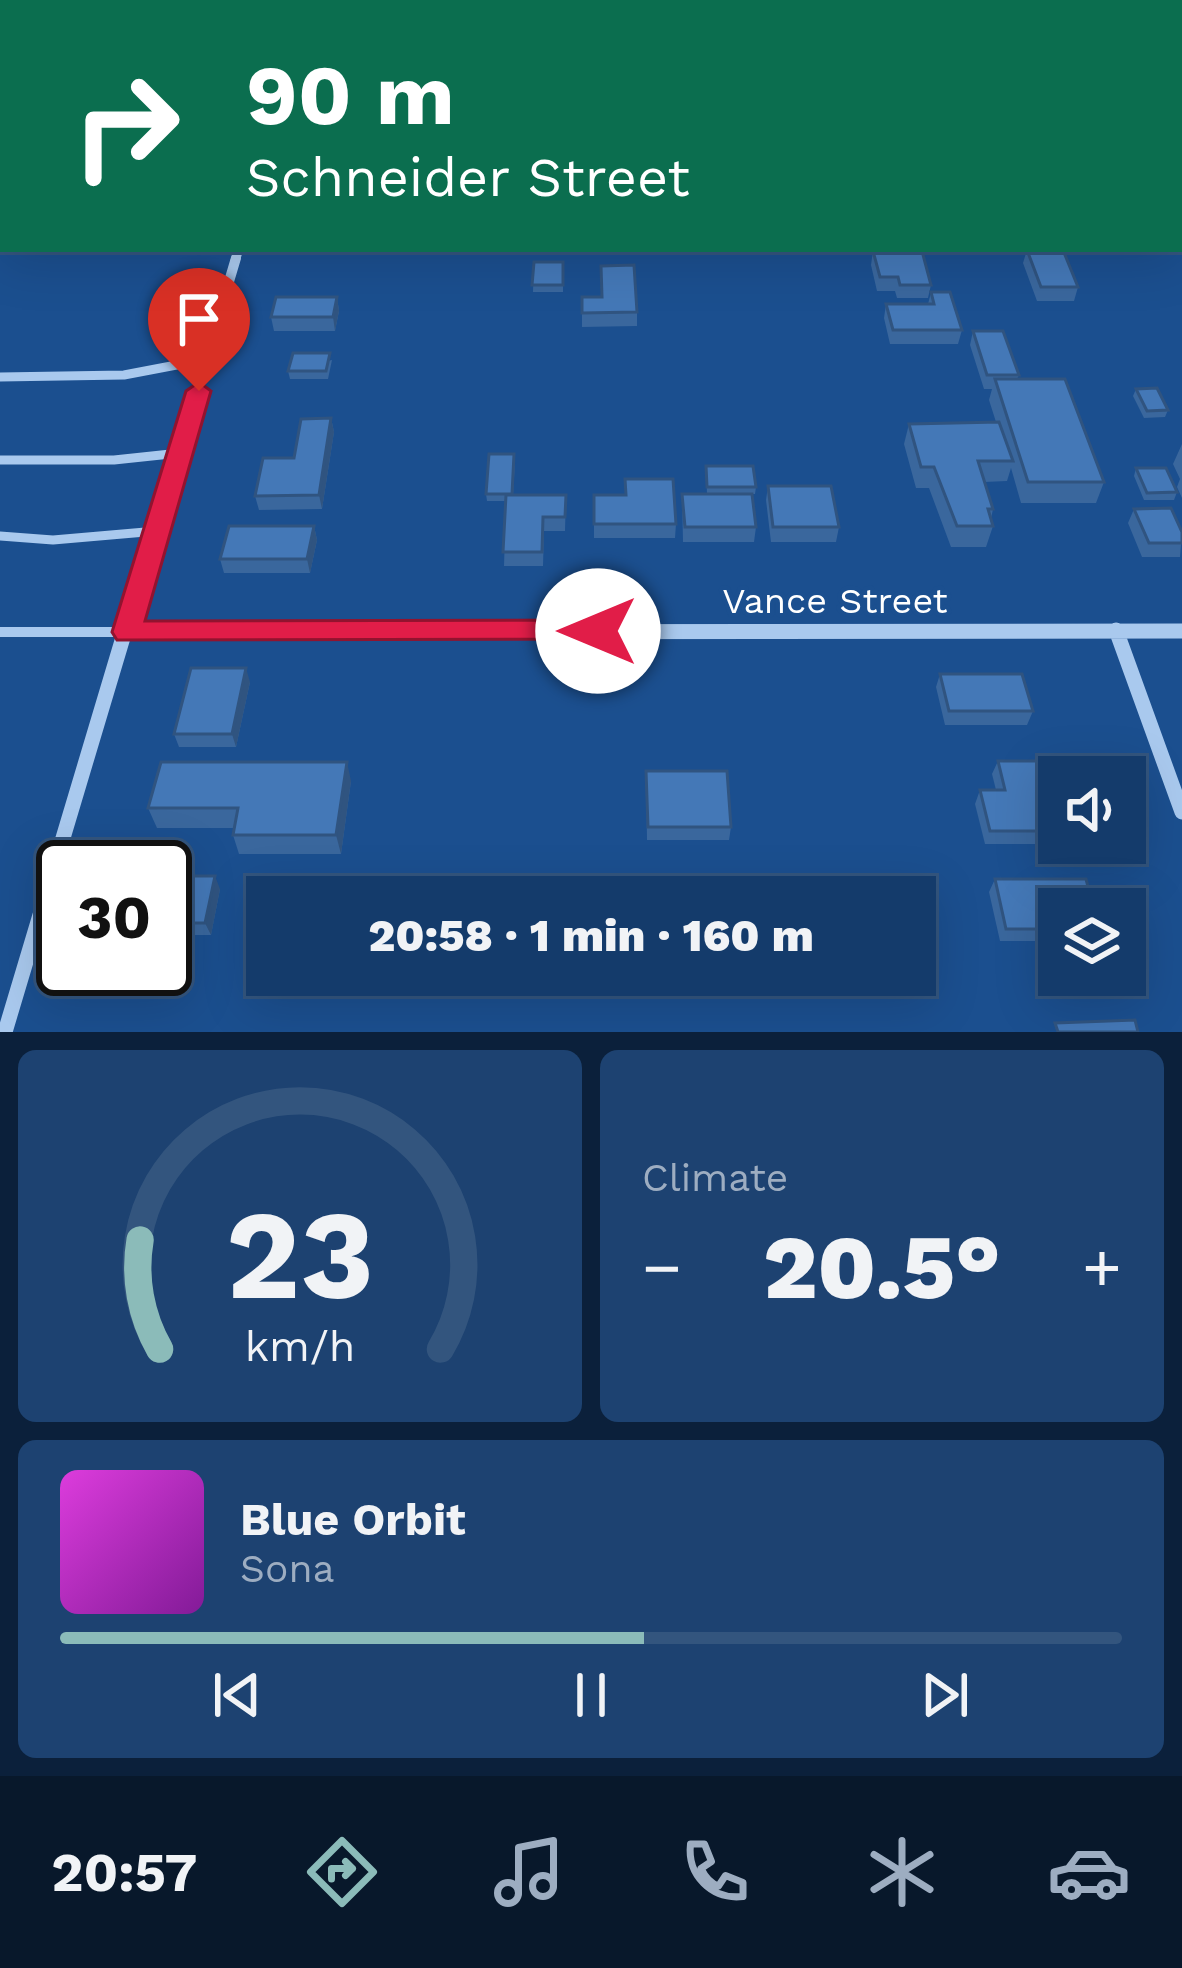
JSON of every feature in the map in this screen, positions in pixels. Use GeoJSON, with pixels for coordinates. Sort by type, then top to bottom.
{"type":"FeatureCollection","features":[{"type":"Feature","properties":{"kind":"street"},"geometry":{"type":"LineString","coordinates":[[5,1032],[238,252]]}},
{"type":"Feature","properties":{"kind":"street"},"geometry":{"type":"LineString","coordinates":[[1116,630],[1182,812]]}},
{"type":"Feature","properties":{"kind":"street","name":"Vance Street"},"geometry":{"type":"LineString","coordinates":[[127,632],[1182,631]]}},
{"type":"Feature","properties":{"kind":"lane"},"geometry":{"type":"LineString","coordinates":[[0,377],[124,375],[208,359]]}},
{"type":"Feature","properties":{"kind":"lane"},"geometry":{"type":"LineString","coordinates":[[0,460],[114,460],[180,453]]}},
{"type":"Feature","properties":{"kind":"lane"},"geometry":{"type":"LineString","coordinates":[[0,536],[53,540],[157,531]]}},
{"type":"Feature","properties":{"kind":"lane"},"geometry":{"type":"LineString","coordinates":[[0,632],[127,632]]}},
{"type":"Feature","properties":{"kind":"building"},"geometry":{"type":"Polygon","coordinates":[[[873,252],[922,252],[931,285],[900,285],[898,277],[880,277],[873,252]]]}},
{"type":"Feature","properties":{"kind":"building"},"geometry":{"type":"Polygon","coordinates":[[[1028,252],[1064,252],[1078,287],[1041,287],[1028,252]]]}},
{"type":"Feature","properties":{"kind":"building"},"geometry":{"type":"Polygon","coordinates":[[[534,262],[563,262],[563,285],[532,285],[534,262]]]}},
{"type":"Feature","properties":{"kind":"building"},"geometry":{"type":"Polygon","coordinates":[[[634,265],[637,312],[582,313],[582,297],[602,297],[601,266],[634,265]]]}},
{"type":"Feature","properties":{"kind":"building"},"geometry":{"type":"Polygon","coordinates":[[[931,292],[950,292],[962,330],[893,330],[886,304],[934,304],[931,292]]]}},
{"type":"Feature","properties":{"kind":"building"},"geometry":{"type":"Polygon","coordinates":[[[276,297],[337,297],[333,317],[271,317],[276,297]]]}},
{"type":"Feature","properties":{"kind":"building"},"geometry":{"type":"Polygon","coordinates":[[[973,331],[1003,331],[1019,375],[987,375],[973,331]]]}},
{"type":"Feature","properties":{"kind":"building"},"geometry":{"type":"Polygon","coordinates":[[[293,353],[330,353],[326,371],[288,371],[293,353]]]}},
{"type":"Feature","properties":{"kind":"building"},"geometry":{"type":"Polygon","coordinates":[[[995,379],[1065,379],[1104,482],[1028,482],[995,379]]]}},
{"type":"Feature","properties":{"kind":"building"},"geometry":{"type":"Polygon","coordinates":[[[1157,388],[1168,410],[1147,411],[1136,389],[1157,388]]]}},
{"type":"Feature","properties":{"kind":"building"},"geometry":{"type":"Polygon","coordinates":[[[331,418],[319,495],[255,496],[263,458],[294,458],[301,419],[331,418]]]}},
{"type":"Feature","properties":{"kind":"building"},"geometry":{"type":"Polygon","coordinates":[[[999,422],[1013,461],[978,461],[993,509],[988,509],[993,526],[957,526],[934,467],[921,467],[909,424],[999,422]]]}},
{"type":"Feature","properties":{"kind":"building"},"geometry":{"type":"Polygon","coordinates":[[[489,454],[514,454],[512,494],[486,494],[489,454]]]}},
{"type":"Feature","properties":{"kind":"building"},"geometry":{"type":"Polygon","coordinates":[[[706,466],[753,466],[756,487],[707,487],[706,466]]]}},
{"type":"Feature","properties":{"kind":"building"},"geometry":{"type":"Polygon","coordinates":[[[1136,468],[1166,468],[1177,492],[1147,493],[1136,468]]]}},
{"type":"Feature","properties":{"kind":"building"},"geometry":{"type":"Polygon","coordinates":[[[625,479],[673,479],[676,524],[594,524],[594,495],[626,495],[625,479]]]}},
{"type":"Feature","properties":{"kind":"building"},"geometry":{"type":"Polygon","coordinates":[[[768,486],[831,486],[839,527],[773,527],[768,486]]]}},
{"type":"Feature","properties":{"kind":"building"},"geometry":{"type":"Polygon","coordinates":[[[682,494],[752,494],[756,527],[685,527],[682,494]]]}},
{"type":"Feature","properties":{"kind":"building"},"geometry":{"type":"Polygon","coordinates":[[[506,495],[566,495],[565,517],[543,517],[542,552],[503,552],[506,495]]]}},
{"type":"Feature","properties":{"kind":"building"},"geometry":{"type":"Polygon","coordinates":[[[1171,508],[1182,543],[1149,543],[1134,509],[1171,508]]]}},
{"type":"Feature","properties":{"kind":"building"},"geometry":{"type":"Polygon","coordinates":[[[229,526],[314,526],[307,559],[220,559],[229,526]]]}},
{"type":"Feature","properties":{"kind":"building"},"geometry":{"type":"Polygon","coordinates":[[[191,668],[246,668],[232,734],[174,734],[191,668]]]}},
{"type":"Feature","properties":{"kind":"building"},"geometry":{"type":"Polygon","coordinates":[[[940,674],[1022,674],[1033,711],[949,711],[940,674]]]}},
{"type":"Feature","properties":{"kind":"building"},"geometry":{"type":"Polygon","coordinates":[[[998,761],[1038,761],[1038,831],[990,831],[980,790],[1005,790],[998,761]]]}},
{"type":"Feature","properties":{"kind":"building"},"geometry":{"type":"Polygon","coordinates":[[[161,762],[347,762],[336,835],[233,835],[238,808],[148,808],[161,762]]]}},
{"type":"Feature","properties":{"kind":"building"},"geometry":{"type":"Polygon","coordinates":[[[646,771],[727,771],[731,827],[648,827],[646,771]]]}},
{"type":"Feature","properties":{"kind":"building"},"geometry":{"type":"Polygon","coordinates":[[[192,876],[215,876],[205,923],[192,923],[192,876]]]}},
{"type":"Feature","properties":{"kind":"building"},"geometry":{"type":"Polygon","coordinates":[[[995,879],[1086,879],[1088,888],[1038,888],[1038,929],[1006,929],[995,879]]]}},
{"type":"Feature","properties":{"kind":"building"},"geometry":{"type":"Polygon","coordinates":[[[1135,1020],[1138,1032],[1058,1032],[1055,1023],[1135,1020]]]}},
{"type":"Feature","properties":{"kind":"route"},"geometry":{"type":"LineString","coordinates":[[199,391],[127,632],[598,631]]}}]}
